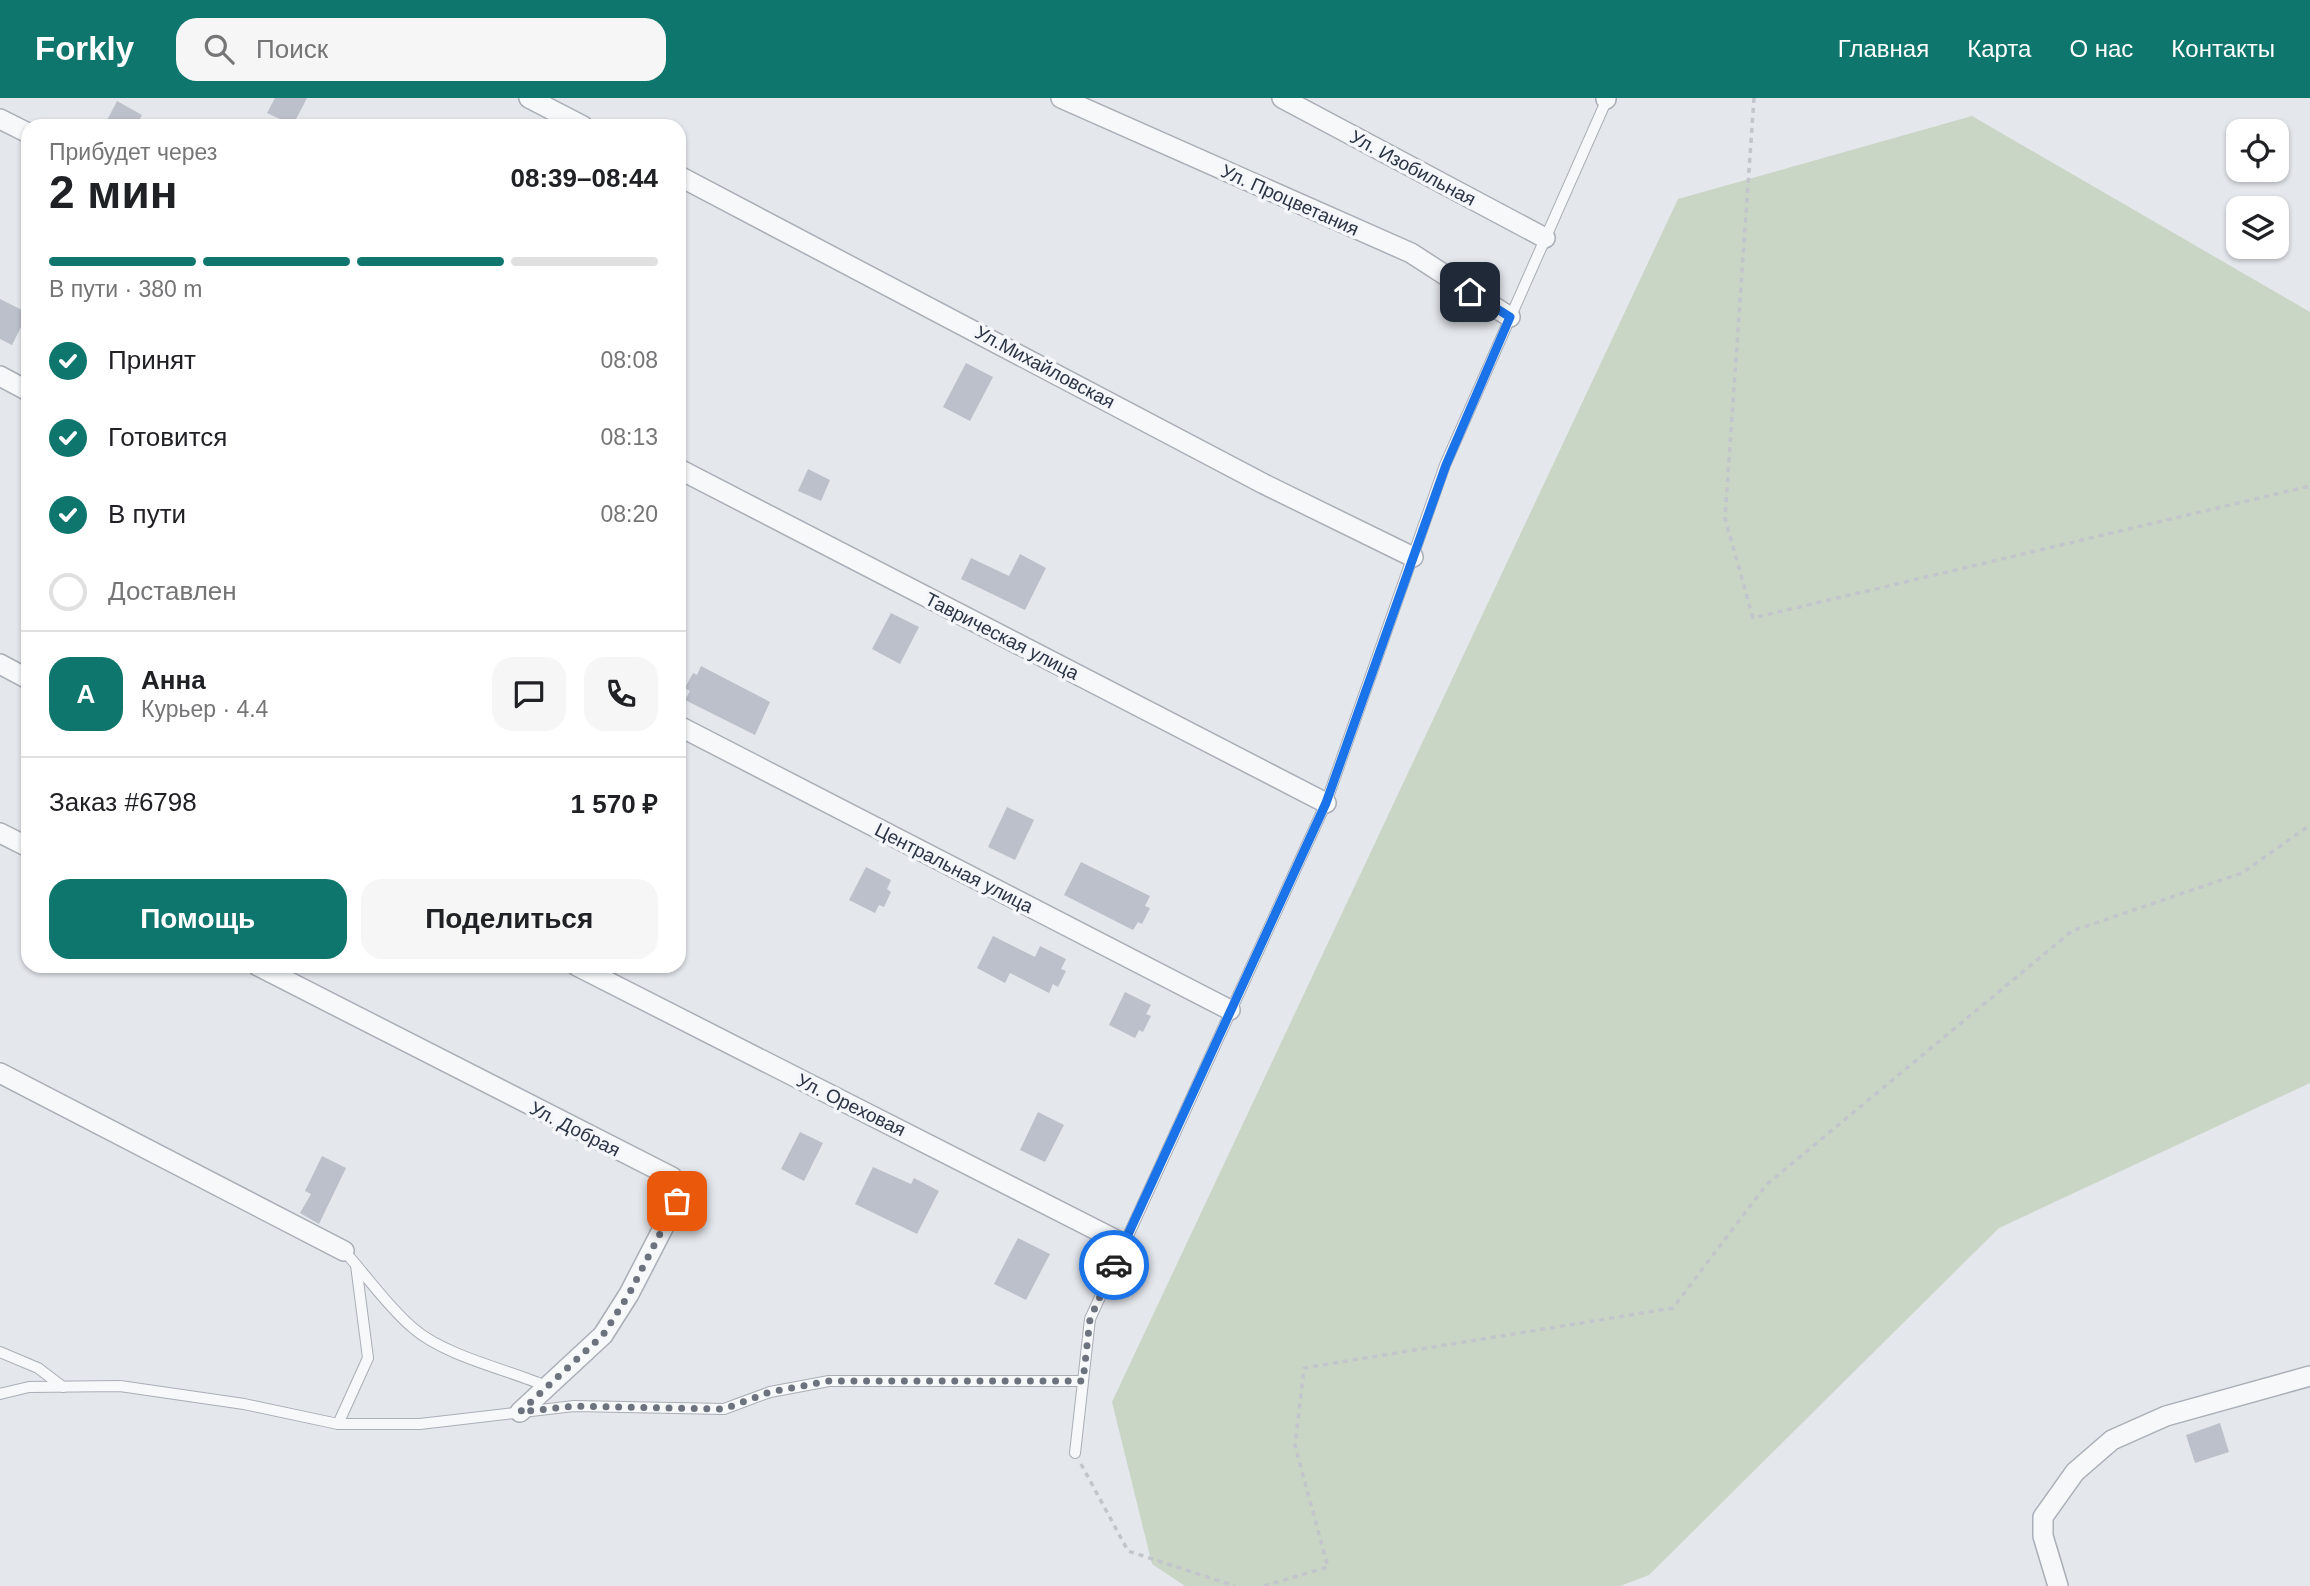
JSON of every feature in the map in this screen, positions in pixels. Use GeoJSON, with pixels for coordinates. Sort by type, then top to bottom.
{"type":"FeatureCollection","features":[{"type":"Feature","properties":{"kind":"street"},"geometry":{"type":"LineString","coordinates":[[529,98],[570,119]]}},
{"type":"Feature","properties":{"kind":"street","name":"Ул. Процветания"},"geometry":{"type":"LineString","coordinates":[[1061,98],[1411,253],[1510,317]]}},
{"type":"Feature","properties":{"kind":"street","name":"Ул. Изобильная"},"geometry":{"type":"LineString","coordinates":[[1282,98],[1545,238]]}},
{"type":"Feature","properties":{"kind":"street"},"geometry":{"type":"LineString","coordinates":[[0,118],[21,129]]}},
{"type":"Feature","properties":{"kind":"street","name":"Ул.Михайловская"},"geometry":{"type":"LineString","coordinates":[[686,180],[1264,484],[1413,557]]}},
{"type":"Feature","properties":{"kind":"street"},"geometry":{"type":"LineString","coordinates":[[0,376],[21,387]]}},
{"type":"Feature","properties":{"kind":"street","name":"Таврическая улица"},"geometry":{"type":"LineString","coordinates":[[686,473],[1326,803]]}},
{"type":"Feature","properties":{"kind":"street"},"geometry":{"type":"LineString","coordinates":[[0,664],[21,674]]}},
{"type":"Feature","properties":{"kind":"street","name":"Центральная улица"},"geometry":{"type":"LineString","coordinates":[[686,730],[1230,1010]]}},
{"type":"Feature","properties":{"kind":"street"},"geometry":{"type":"LineString","coordinates":[[0,833],[21,844]]}},
{"type":"Feature","properties":{"kind":"street","name":"Ул. Добрая"},"geometry":{"type":"LineString","coordinates":[[272,973],[671,1177],[676,1184],[677,1201],[629,1294],[603,1335],[520,1412]]}},
{"type":"Feature","properties":{"kind":"street","name":"Ул. Ореховая"},"geometry":{"type":"LineString","coordinates":[[591,973],[1124,1244]]}},
{"type":"Feature","properties":{"kind":"street"},"geometry":{"type":"LineString","coordinates":[[0,1073],[350,1258]]}},
{"type":"Feature","properties":{"kind":"street"},"geometry":{"type":"LineString","coordinates":[[2057,1586],[2043,1536],[2043,1517],[2076,1472],[2112,1440],[2166,1416],[2310,1376]]}},
{"type":"Feature","properties":{"kind":"lane"},"geometry":{"type":"LineString","coordinates":[[1075,1453],[1090,1319],[1326,803],[1446,465],[1608,98]]}},
{"type":"Feature","properties":{"kind":"lane"},"geometry":{"type":"LineString","coordinates":[[350,1258],[414,1329],[464,1357],[500,1367],[546,1386]]}},
{"type":"Feature","properties":{"kind":"lane"},"geometry":{"type":"LineString","coordinates":[[338,1424],[368,1357],[350,1258]]}},
{"type":"Feature","properties":{"kind":"lane"},"geometry":{"type":"LineString","coordinates":[[0,1352],[38,1368],[63,1387]]}},
{"type":"Feature","properties":{"kind":"lane"},"geometry":{"type":"LineString","coordinates":[[0,1394],[29,1387],[120,1385],[244,1404],[338,1424],[420,1424],[574,1406],[724,1409],[770,1392],[829,1381],[1083,1381]]}},
{"type":"Feature","properties":{"kind":"path"},"geometry":{"type":"LineString","coordinates":[[1754,98],[1725,518],[1753,618],[2310,486]]}},
{"type":"Feature","properties":{"kind":"path"},"geometry":{"type":"LineString","coordinates":[[1264,1586],[1328,1567],[1295,1446],[1304,1368],[1673,1308],[1766,1185],[2073,931],[2242,873],[2310,825]]}},
{"type":"Feature","properties":{"kind":"path"},"geometry":{"type":"LineString","coordinates":[[1075,1453],[1128,1551],[1234,1586]]}},
{"type":"Feature","properties":{"kind":"green space"},"geometry":{"type":"Polygon","coordinates":[[[1972,116],[2310,312],[2310,1083],[1999,1228],[1649,1575],[1620,1586],[1185,1586],[1152,1564],[1112,1402],[1678,199],[1972,116]]]}},
{"type":"Feature","properties":{"kind":"building"},"geometry":{"type":"Polygon","coordinates":[[[275,98],[307,98],[296,119],[280,119],[267,113],[275,98]]]}},
{"type":"Feature","properties":{"kind":"building"},"geometry":{"type":"Polygon","coordinates":[[[117,101],[142,115],[140,119],[108,119],[117,101]]]}},
{"type":"Feature","properties":{"kind":"building"},"geometry":{"type":"Polygon","coordinates":[[[0,299],[21,310],[21,327],[12,345],[0,339],[0,299]]]}},
{"type":"Feature","properties":{"kind":"building"},"geometry":{"type":"Polygon","coordinates":[[[966,363],[993,377],[970,421],[943,407],[966,363]]]}},
{"type":"Feature","properties":{"kind":"building"},"geometry":{"type":"Polygon","coordinates":[[[808,469],[830,480],[821,501],[798,491],[808,469]]]}},
{"type":"Feature","properties":{"kind":"building"},"geometry":{"type":"Polygon","coordinates":[[[1020,554],[1046,568],[1025,610],[961,579],[971,558],[1009,576],[1020,554]]]}},
{"type":"Feature","properties":{"kind":"building"},"geometry":{"type":"Polygon","coordinates":[[[891,613],[919,627],[900,664],[872,649],[891,613]]]}},
{"type":"Feature","properties":{"kind":"building"},"geometry":{"type":"Polygon","coordinates":[[[701,666],[770,702],[755,735],[686,700],[690,691],[686,686],[693,673],[697,675],[701,666]]]}},
{"type":"Feature","properties":{"kind":"building"},"geometry":{"type":"Polygon","coordinates":[[[1007,807],[1034,820],[1015,860],[988,847],[1007,807]]]}},
{"type":"Feature","properties":{"kind":"building"},"geometry":{"type":"Polygon","coordinates":[[[1081,862],[1150,896],[1145,906],[1150,908],[1142,924],[1138,922],[1133,930],[1064,895],[1081,862]]]}},
{"type":"Feature","properties":{"kind":"building"},"geometry":{"type":"Polygon","coordinates":[[[866,867],[891,880],[887,889],[891,892],[884,907],[879,905],[875,913],[849,900],[866,867]]]}},
{"type":"Feature","properties":{"kind":"building"},"geometry":{"type":"Polygon","coordinates":[[[993,936],[1035,957],[1040,946],[1066,959],[1061,969],[1066,971],[1058,987],[1053,984],[1049,993],[1010,973],[1005,983],[977,968],[993,936]]]}},
{"type":"Feature","properties":{"kind":"building"},"geometry":{"type":"Polygon","coordinates":[[[1125,992],[1151,1005],[1146,1014],[1151,1016],[1143,1032],[1139,1030],[1135,1038],[1109,1025],[1125,992]]]}},
{"type":"Feature","properties":{"kind":"building"},"geometry":{"type":"Polygon","coordinates":[[[1038,1112],[1064,1125],[1045,1162],[1020,1150],[1038,1112]]]}},
{"type":"Feature","properties":{"kind":"building"},"geometry":{"type":"Polygon","coordinates":[[[800,1132],[823,1143],[804,1181],[781,1169],[800,1132]]]}},
{"type":"Feature","properties":{"kind":"building"},"geometry":{"type":"Polygon","coordinates":[[[322,1156],[346,1168],[319,1224],[300,1213],[311,1194],[305,1191],[322,1156]]]}},
{"type":"Feature","properties":{"kind":"building"},"geometry":{"type":"Polygon","coordinates":[[[873,1167],[911,1184],[914,1178],[939,1191],[917,1234],[855,1204],[873,1167]]]}},
{"type":"Feature","properties":{"kind":"building"},"geometry":{"type":"Polygon","coordinates":[[[1018,1238],[1050,1254],[1026,1300],[994,1284],[1018,1238]]]}},
{"type":"Feature","properties":{"kind":"building"},"geometry":{"type":"Polygon","coordinates":[[[2220,1423],[2229,1452],[2195,1463],[2186,1435],[2220,1423]]]}},
{"type":"Feature","properties":{"kind":"way so far"},"geometry":{"type":"LineString","coordinates":[[677,1201],[629,1294],[603,1335],[533,1397],[520,1412],[574,1406],[724,1409],[770,1392],[829,1381],[1083,1381],[1090,1319],[1114,1265]]}},
{"type":"Feature","properties":{"kind":"route"},"geometry":{"type":"LineString","coordinates":[[1114,1265],[1326,803],[1446,465],[1510,317],[1470,292]]}}]}
